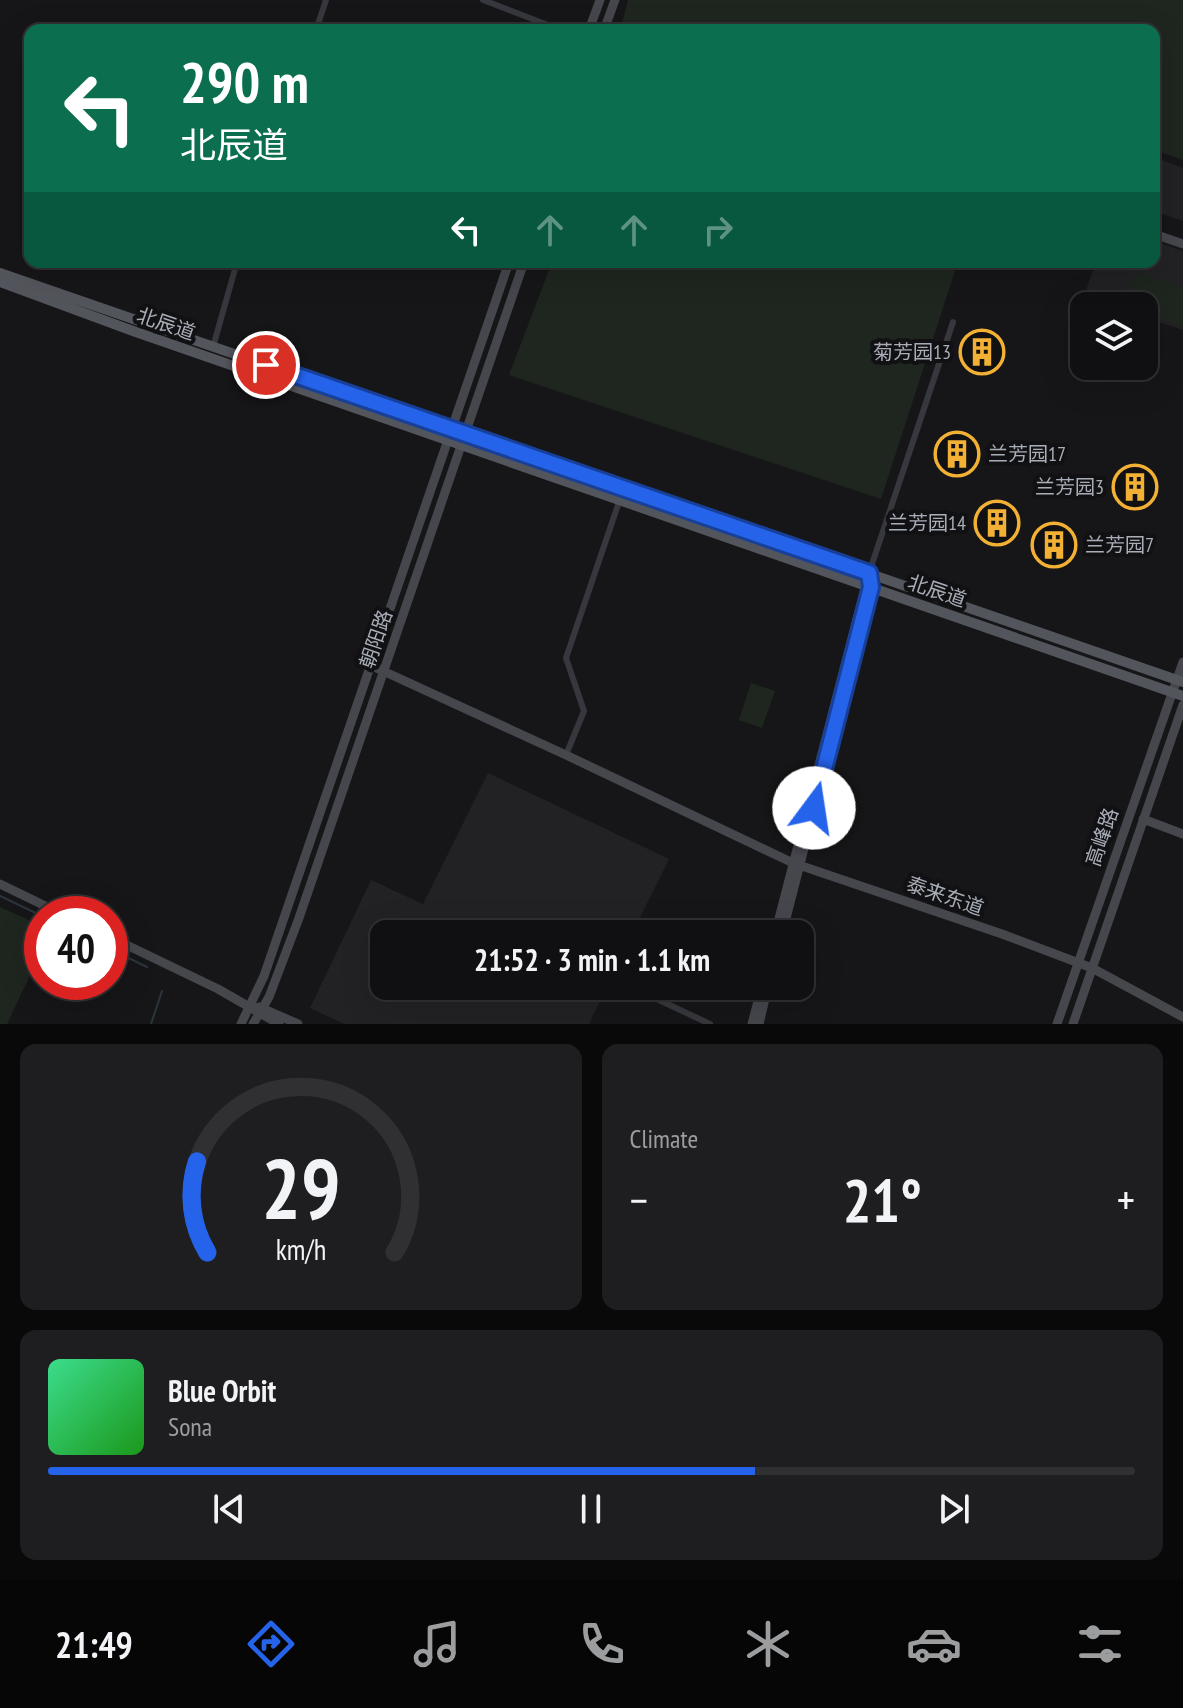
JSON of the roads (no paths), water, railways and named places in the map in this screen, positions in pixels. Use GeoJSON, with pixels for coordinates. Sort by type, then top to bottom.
{"type":"FeatureCollection","features":[{"type":"Feature","properties":{"kind":"main road"},"geometry":{"type":"LineString","coordinates":[[591,24],[600,0]]}},
{"type":"Feature","properties":{"kind":"main road"},"geometry":{"type":"LineString","coordinates":[[606,24],[615,0]]}},
{"type":"Feature","properties":{"kind":"main road"},"geometry":{"type":"LineString","coordinates":[[1160,233],[1183,241]]}},
{"type":"Feature","properties":{"kind":"main road","name":"朝阳路"},"geometry":{"type":"LineString","coordinates":[[241,1024],[268,964],[507,268]]}},
{"type":"Feature","properties":{"kind":"main road","name":"朝阳路"},"geometry":{"type":"LineString","coordinates":[[259,1015],[275,985],[299,918],[522,268]]}},
{"type":"Feature","properties":{"kind":"main road","name":"北辰道"},"geometry":{"type":"LineString","coordinates":[[0,272],[6,283],[209,357],[1178,694]]}},
{"type":"Feature","properties":{"kind":"main road","name":"北辰道"},"geometry":{"type":"LineString","coordinates":[[6,283],[211,346],[1180,681]]}},
{"type":"Feature","properties":{"kind":"main road"},"geometry":{"type":"LineString","coordinates":[[779,920],[796,865],[869,573]]}},
{"type":"Feature","properties":{"kind":"main road","name":"高峰路"},"geometry":{"type":"LineString","coordinates":[[1057,1024],[1178,694],[1183,662]]}},
{"type":"Feature","properties":{"kind":"main road","name":"泰来东道"},"geometry":{"type":"LineString","coordinates":[[370,665],[796,865],[1092,968],[1183,1017]]}},
{"type":"Feature","properties":{"kind":"main road","name":"高峰路"},"geometry":{"type":"LineString","coordinates":[[1073,1024],[1183,705]]}},
{"type":"Feature","properties":{"kind":"main road"},"geometry":{"type":"LineString","coordinates":[[1143,819],[1183,834]]}},
{"type":"Feature","properties":{"kind":"main road"},"geometry":{"type":"LineString","coordinates":[[785,920],[796,865]]}},
{"type":"Feature","properties":{"kind":"main road"},"geometry":{"type":"LineString","coordinates":[[0,884],[25,896]]}},
{"type":"Feature","properties":{"kind":"main road"},"geometry":{"type":"LineString","coordinates":[[128,946],[251,1006],[259,1015],[279,1024]]}},
{"type":"Feature","properties":{"kind":"main road"},"geometry":{"type":"LineString","coordinates":[[752,1024],[758,1000]]}},
{"type":"Feature","properties":{"kind":"main road"},"geometry":{"type":"LineString","coordinates":[[759,1024],[765,1000]]}},
{"type":"Feature","properties":{"kind":"main road"},"geometry":{"type":"LineString","coordinates":[[259,1015],[298,1024]]}},
{"type":"Feature","properties":{"kind":"street"},"geometry":{"type":"LineString","coordinates":[[316,24],[324,0]]}},
{"type":"Feature","properties":{"kind":"street"},"geometry":{"type":"LineString","coordinates":[[483,0],[545,24]]}},
{"type":"Feature","properties":{"kind":"street"},"geometry":{"type":"LineString","coordinates":[[209,357],[233,268]]}},
{"type":"Feature","properties":{"kind":"street"},"geometry":{"type":"LineString","coordinates":[[869,573],[953,322]]}},
{"type":"Feature","properties":{"kind":"street"},"geometry":{"type":"LineString","coordinates":[[566,755],[584,711],[566,658],[620,499]]}},
{"type":"Feature","properties":{"kind":"street"},"geometry":{"type":"LineString","coordinates":[[659,1000],[710,1024]]}},
{"type":"Feature","properties":{"kind":"waterway"},"geometry":{"type":"LineString","coordinates":[[0,896],[24,907]]}},
{"type":"Feature","properties":{"kind":"waterway"},"geometry":{"type":"LineString","coordinates":[[128,958],[147,967]]}},
{"type":"Feature","properties":{"kind":"waterway"},"geometry":{"type":"LineString","coordinates":[[151,1024],[162,991]]}},
{"type":"Feature","properties":{"kind":"place","name":"菊芳园13"},"geometry":{"type":"Point","coordinates":[982,352]}},
{"type":"Feature","properties":{"kind":"place","name":"兰芳园17"},"geometry":{"type":"Point","coordinates":[957,454]}},
{"type":"Feature","properties":{"kind":"place","name":"兰芳园3"},"geometry":{"type":"Point","coordinates":[1135,487]}},
{"type":"Feature","properties":{"kind":"place","name":"兰芳园14"},"geometry":{"type":"Point","coordinates":[997,523]}},
{"type":"Feature","properties":{"kind":"place","name":"兰芳园7"},"geometry":{"type":"Point","coordinates":[1054,545]}}]}
